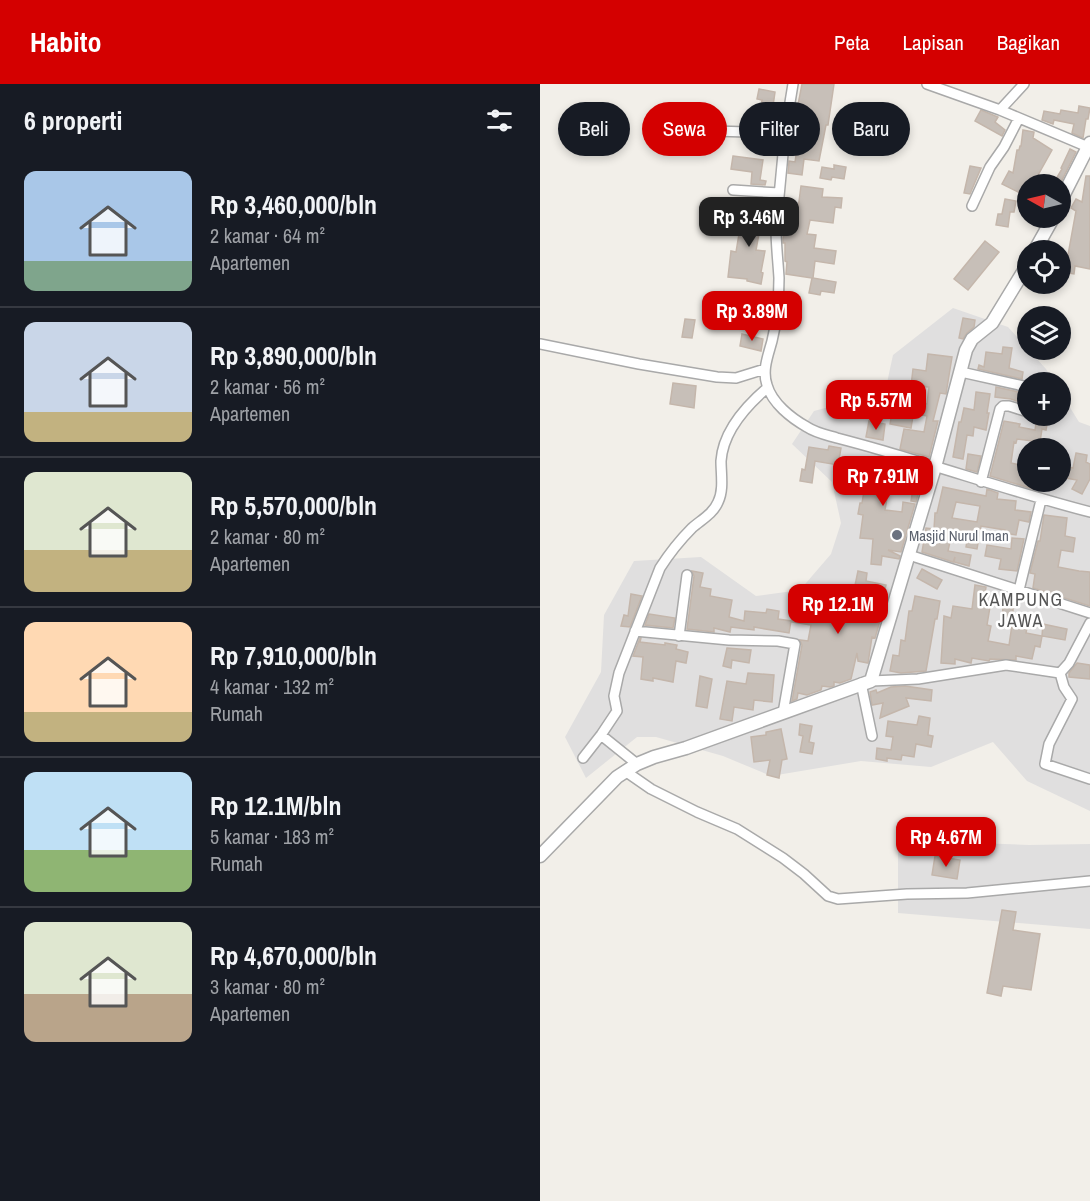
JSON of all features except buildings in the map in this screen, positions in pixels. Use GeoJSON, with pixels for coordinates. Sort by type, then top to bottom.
{"type":"FeatureCollection","features":[{"type":"Feature","properties":{"kind":"street"},"geometry":{"type":"LineString","coordinates":[[790,102],[793,84]]}},
{"type":"Feature","properties":{"kind":"street"},"geometry":{"type":"LineString","coordinates":[[1000,110],[1024,84]]}},
{"type":"Feature","properties":{"kind":"street"},"geometry":{"type":"LineString","coordinates":[[930,85],[1089,145],[1071,180]]}},
{"type":"Feature","properties":{"kind":"street"},"geometry":{"type":"LineString","coordinates":[[972,206],[990,167],[1004,147],[1019,118]]}},
{"type":"Feature","properties":{"kind":"street"},"geometry":{"type":"LineString","coordinates":[[583,758],[617,711],[614,696],[619,673],[660,568],[669,554],[694,527],[712,512],[718,503],[721,493],[721,462],[724,444],[765,379],[777,310],[779,278],[776,244],[783,156]]}},
{"type":"Feature","properties":{"kind":"street"},"geometry":{"type":"LineString","coordinates":[[733,190],[779,193]]}},
{"type":"Feature","properties":{"kind":"street"},"geometry":{"type":"LineString","coordinates":[[873,736],[866,682],[909,555],[966,350],[972,339],[992,323],[1017,282]]}},
{"type":"Feature","properties":{"kind":"street"},"geometry":{"type":"LineString","coordinates":[[540,344],[724,378],[765,379]]}},
{"type":"Feature","properties":{"kind":"street"},"geometry":{"type":"LineString","coordinates":[[961,372],[1017,385]]}},
{"type":"Feature","properties":{"kind":"street"},"geometry":{"type":"LineString","coordinates":[[765,379],[774,398],[783,409],[813,431],[1041,500],[1090,512]]}},
{"type":"Feature","properties":{"kind":"street"},"geometry":{"type":"LineString","coordinates":[[981,482],[1000,409],[1003,406],[1017,409]]}},
{"type":"Feature","properties":{"kind":"street"},"geometry":{"type":"LineString","coordinates":[[1019,590],[1041,500]]}},
{"type":"Feature","properties":{"kind":"street"},"geometry":{"type":"LineString","coordinates":[[909,555],[1090,613]]}},
{"type":"Feature","properties":{"kind":"street"},"geometry":{"type":"LineString","coordinates":[[679,636],[687,574]]}},
{"type":"Feature","properties":{"kind":"street"},"geometry":{"type":"LineString","coordinates":[[635,630],[679,636],[769,640],[795,644],[783,713]]}},
{"type":"Feature","properties":{"kind":"street"},"geometry":{"type":"LineString","coordinates":[[1060,673],[1069,663],[1089,630]]}},
{"type":"Feature","properties":{"kind":"street"},"geometry":{"type":"LineString","coordinates":[[540,856],[617,777],[637,764],[866,682],[918,679],[1006,665],[1060,673]]}},
{"type":"Feature","properties":{"kind":"street"},"geometry":{"type":"LineString","coordinates":[[1060,673],[1064,687],[1072,699],[1049,744],[1045,764],[1090,779]]}},
{"type":"Feature","properties":{"kind":"street"},"geometry":{"type":"LineString","coordinates":[[601,735],[637,764]]}},
{"type":"Feature","properties":{"kind":"street"},"geometry":{"type":"LineString","coordinates":[[625,771],[651,789],[736,829],[783,858],[828,896],[838,899],[927,893],[967,893],[1090,881]]}},
{"type":"Feature","properties":{"kind":"shaded area"},"geometry":{"type":"Polygon","coordinates":[[[953,308],[1008,327],[1017,337],[1017,360],[1038,360],[1048,372],[1017,372],[1017,426],[1071,426],[1071,409],[1079,422],[1090,426],[1090,811],[1027,781],[993,742],[931,767],[861,761],[771,776],[723,756],[656,737],[637,737],[586,778],[565,737],[601,672],[604,615],[634,561],[701,557],[756,596],[800,590],[831,554],[841,523],[832,482],[792,444],[814,411],[885,392],[893,355],[953,308]]]}},
{"type":"Feature","properties":{"kind":"shaded area"},"geometry":{"type":"Polygon","coordinates":[[[898,840],[1029,845],[1090,844],[1090,929],[898,913],[898,840]]]}},
{"type":"Feature","properties":{"kind":"place","name":"Masjid Nurul Iman"},"geometry":{"type":"Point","coordinates":[897,535]}},
{"type":"Feature","properties":{"kind":"district","name":"KAMPUNG JAWA"},"geometry":{"type":"Point","coordinates":[1021,609]}}]}
